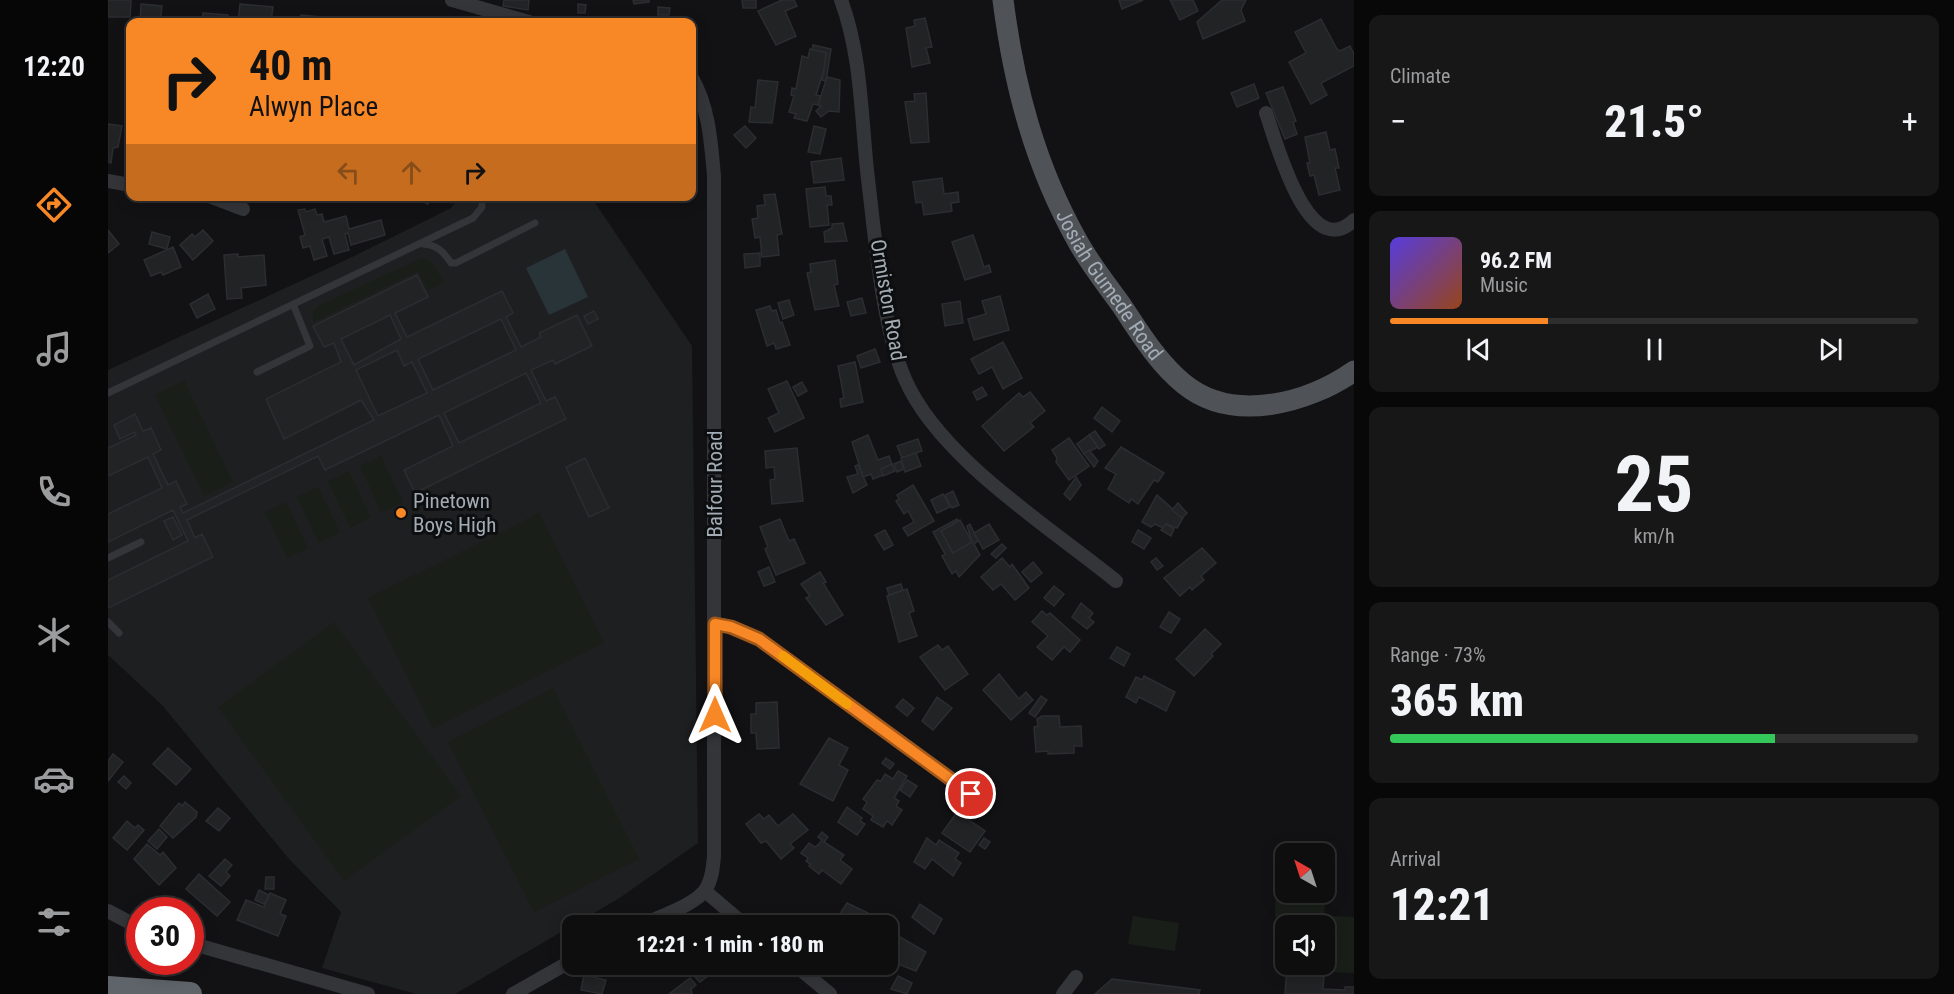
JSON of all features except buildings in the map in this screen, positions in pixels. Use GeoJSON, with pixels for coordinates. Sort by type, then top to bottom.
{"type":"FeatureCollection","features":[{"type":"Feature","properties":{"kind":"highway"},"geometry":{"type":"LineString","coordinates":[[108,974],[186,993]]}},
{"type":"Feature","properties":{"kind":"highway"},"geometry":{"type":"LineString","coordinates":[[108,988],[186,993]]}},
{"type":"Feature","properties":{"kind":"main road","name":"Josiah Gumede Road"},"geometry":{"type":"LineString","coordinates":[[1003,0],[1017,87],[1049,187],[1079,244],[1165,366],[1185,385],[1205,397],[1225,403],[1264,406],[1316,393],[1354,371]]}},
{"type":"Feature","properties":{"kind":"street"},"geometry":{"type":"LineString","coordinates":[[452,0],[511,18]]}},
{"type":"Feature","properties":{"kind":"street","name":"Ormiston Road"},"geometry":{"type":"LineString","coordinates":[[841,0],[854,49],[868,180],[887,311],[905,381],[935,427],[951,446],[1024,510],[1116,581]]}},
{"type":"Feature","properties":{"kind":"street","name":"Balfour Road"},"geometry":{"type":"LineString","coordinates":[[696,87],[707,119],[714,176],[714,856],[705,891]]}},
{"type":"Feature","properties":{"kind":"street"},"geometry":{"type":"LineString","coordinates":[[1266,113],[1296,193],[1312,220],[1321,228],[1330,230],[1341,228],[1354,220]]}},
{"type":"Feature","properties":{"kind":"street"},"geometry":{"type":"LineString","coordinates":[[108,182],[126,184]]}},
{"type":"Feature","properties":{"kind":"street"},"geometry":{"type":"LineString","coordinates":[[222,201],[243,209]]}},
{"type":"Feature","properties":{"kind":"street"},"geometry":{"type":"LineString","coordinates":[[715,624],[731,627],[759,639],[971,794]]}},
{"type":"Feature","properties":{"kind":"street"},"geometry":{"type":"LineString","coordinates":[[662,915],[705,891],[733,915]]}},
{"type":"Feature","properties":{"kind":"street"},"geometry":{"type":"LineString","coordinates":[[108,911],[126,921]]}},
{"type":"Feature","properties":{"kind":"street"},"geometry":{"type":"LineString","coordinates":[[204,947],[368,994]]}},
{"type":"Feature","properties":{"kind":"street"},"geometry":{"type":"LineString","coordinates":[[513,994],[562,966]]}},
{"type":"Feature","properties":{"kind":"street"},"geometry":{"type":"LineString","coordinates":[[807,975],[830,994]]}},
{"type":"Feature","properties":{"kind":"street"},"geometry":{"type":"LineString","coordinates":[[1063,994],[1076,977]]}},
{"type":"Feature","properties":{"kind":"lane"},"geometry":{"type":"LineString","coordinates":[[108,393],[473,218],[482,207],[482,201]]}},
{"type":"Feature","properties":{"kind":"lane"},"geometry":{"type":"LineString","coordinates":[[420,244],[432,244],[441,249],[451,263],[456,263],[535,223]]}},
{"type":"Feature","properties":{"kind":"lane"},"geometry":{"type":"LineString","coordinates":[[257,372],[310,346],[293,304]]}},
{"type":"Feature","properties":{"kind":"lane"},"geometry":{"type":"LineString","coordinates":[[108,558],[141,542]]}},
{"type":"Feature","properties":{"kind":"lane"},"geometry":{"type":"LineString","coordinates":[[108,622],[119,633]]}},
{"type":"Feature","properties":{"kind":"shaded area","name":"Pinetown Boys High"},"geometry":{"type":"Polygon","coordinates":[[[456,201],[594,201],[692,346],[698,843],[618,899],[591,915],[562,915],[562,932],[455,994],[416,994],[322,968],[341,912],[289,859],[162,705],[108,655],[108,370],[346,260],[451,208],[456,201]]]}},
{"type":"Feature","properties":{"kind":"shaded area"},"geometry":{"type":"Polygon","coordinates":[[[565,249],[588,297],[549,315],[526,268],[565,249]]]}},
{"type":"Feature","properties":{"kind":"shaded area"},"geometry":{"type":"Polygon","coordinates":[[[422,258],[433,263],[444,283],[428,291],[418,271],[314,322],[313,312],[318,306],[422,258]]]}},
{"type":"Feature","properties":{"kind":"shaded area"},"geometry":{"type":"Polygon","coordinates":[[[184,380],[233,482],[204,496],[155,395],[184,380]]]}},
{"type":"Feature","properties":{"kind":"shaded area"},"geometry":{"type":"Polygon","coordinates":[[[381,456],[403,502],[381,512],[360,466],[381,456]]]}},
{"type":"Feature","properties":{"kind":"shaded area"},"geometry":{"type":"Polygon","coordinates":[[[349,471],[371,517],[350,528],[328,481],[349,471]]]}},
{"type":"Feature","properties":{"kind":"shaded area"},"geometry":{"type":"Polygon","coordinates":[[[318,487],[340,532],[319,543],[297,497],[318,487]]]}},
{"type":"Feature","properties":{"kind":"shaded area"},"geometry":{"type":"Polygon","coordinates":[[[286,502],[308,548],[287,558],[265,512],[286,502]]]}},
{"type":"Feature","properties":{"kind":"shaded area"},"geometry":{"type":"Polygon","coordinates":[[[539,513],[604,643],[433,729],[368,598],[539,513]]]}},
{"type":"Feature","properties":{"kind":"shaded area"},"geometry":{"type":"Polygon","coordinates":[[[334,622],[461,796],[344,881],[218,707],[334,622]]]}},
{"type":"Feature","properties":{"kind":"shaded area"},"geometry":{"type":"Polygon","coordinates":[[[553,688],[639,859],[534,912],[448,742],[553,688]]]}},
{"type":"Feature","properties":{"kind":"shaded area"},"geometry":{"type":"Polygon","coordinates":[[[1275,903],[1325,903],[1324,915],[1275,915],[1275,903]]]}},
{"type":"Feature","properties":{"kind":"shaded area"},"geometry":{"type":"Polygon","coordinates":[[[1133,916],[1179,923],[1175,951],[1128,944],[1133,916]]]}},
{"type":"Feature","properties":{"kind":"shaded area"},"geometry":{"type":"Polygon","coordinates":[[[1335,916],[1354,917],[1354,973],[1335,972],[1335,916]]]}},
{"type":"Feature","properties":{"kind":"slow traffic"},"geometry":{"type":"LineString","coordinates":[[783,656],[847,704]]}},
{"type":"Feature","properties":{"kind":"place","name":"Pinetown Boys High"},"geometry":{"type":"Point","coordinates":[401,513]}},
{"type":"Feature","properties":{"kind":"route"},"geometry":{"type":"LineString","coordinates":[[715,715],[715,624],[746,632],[759,639],[971,794]]}}]}
